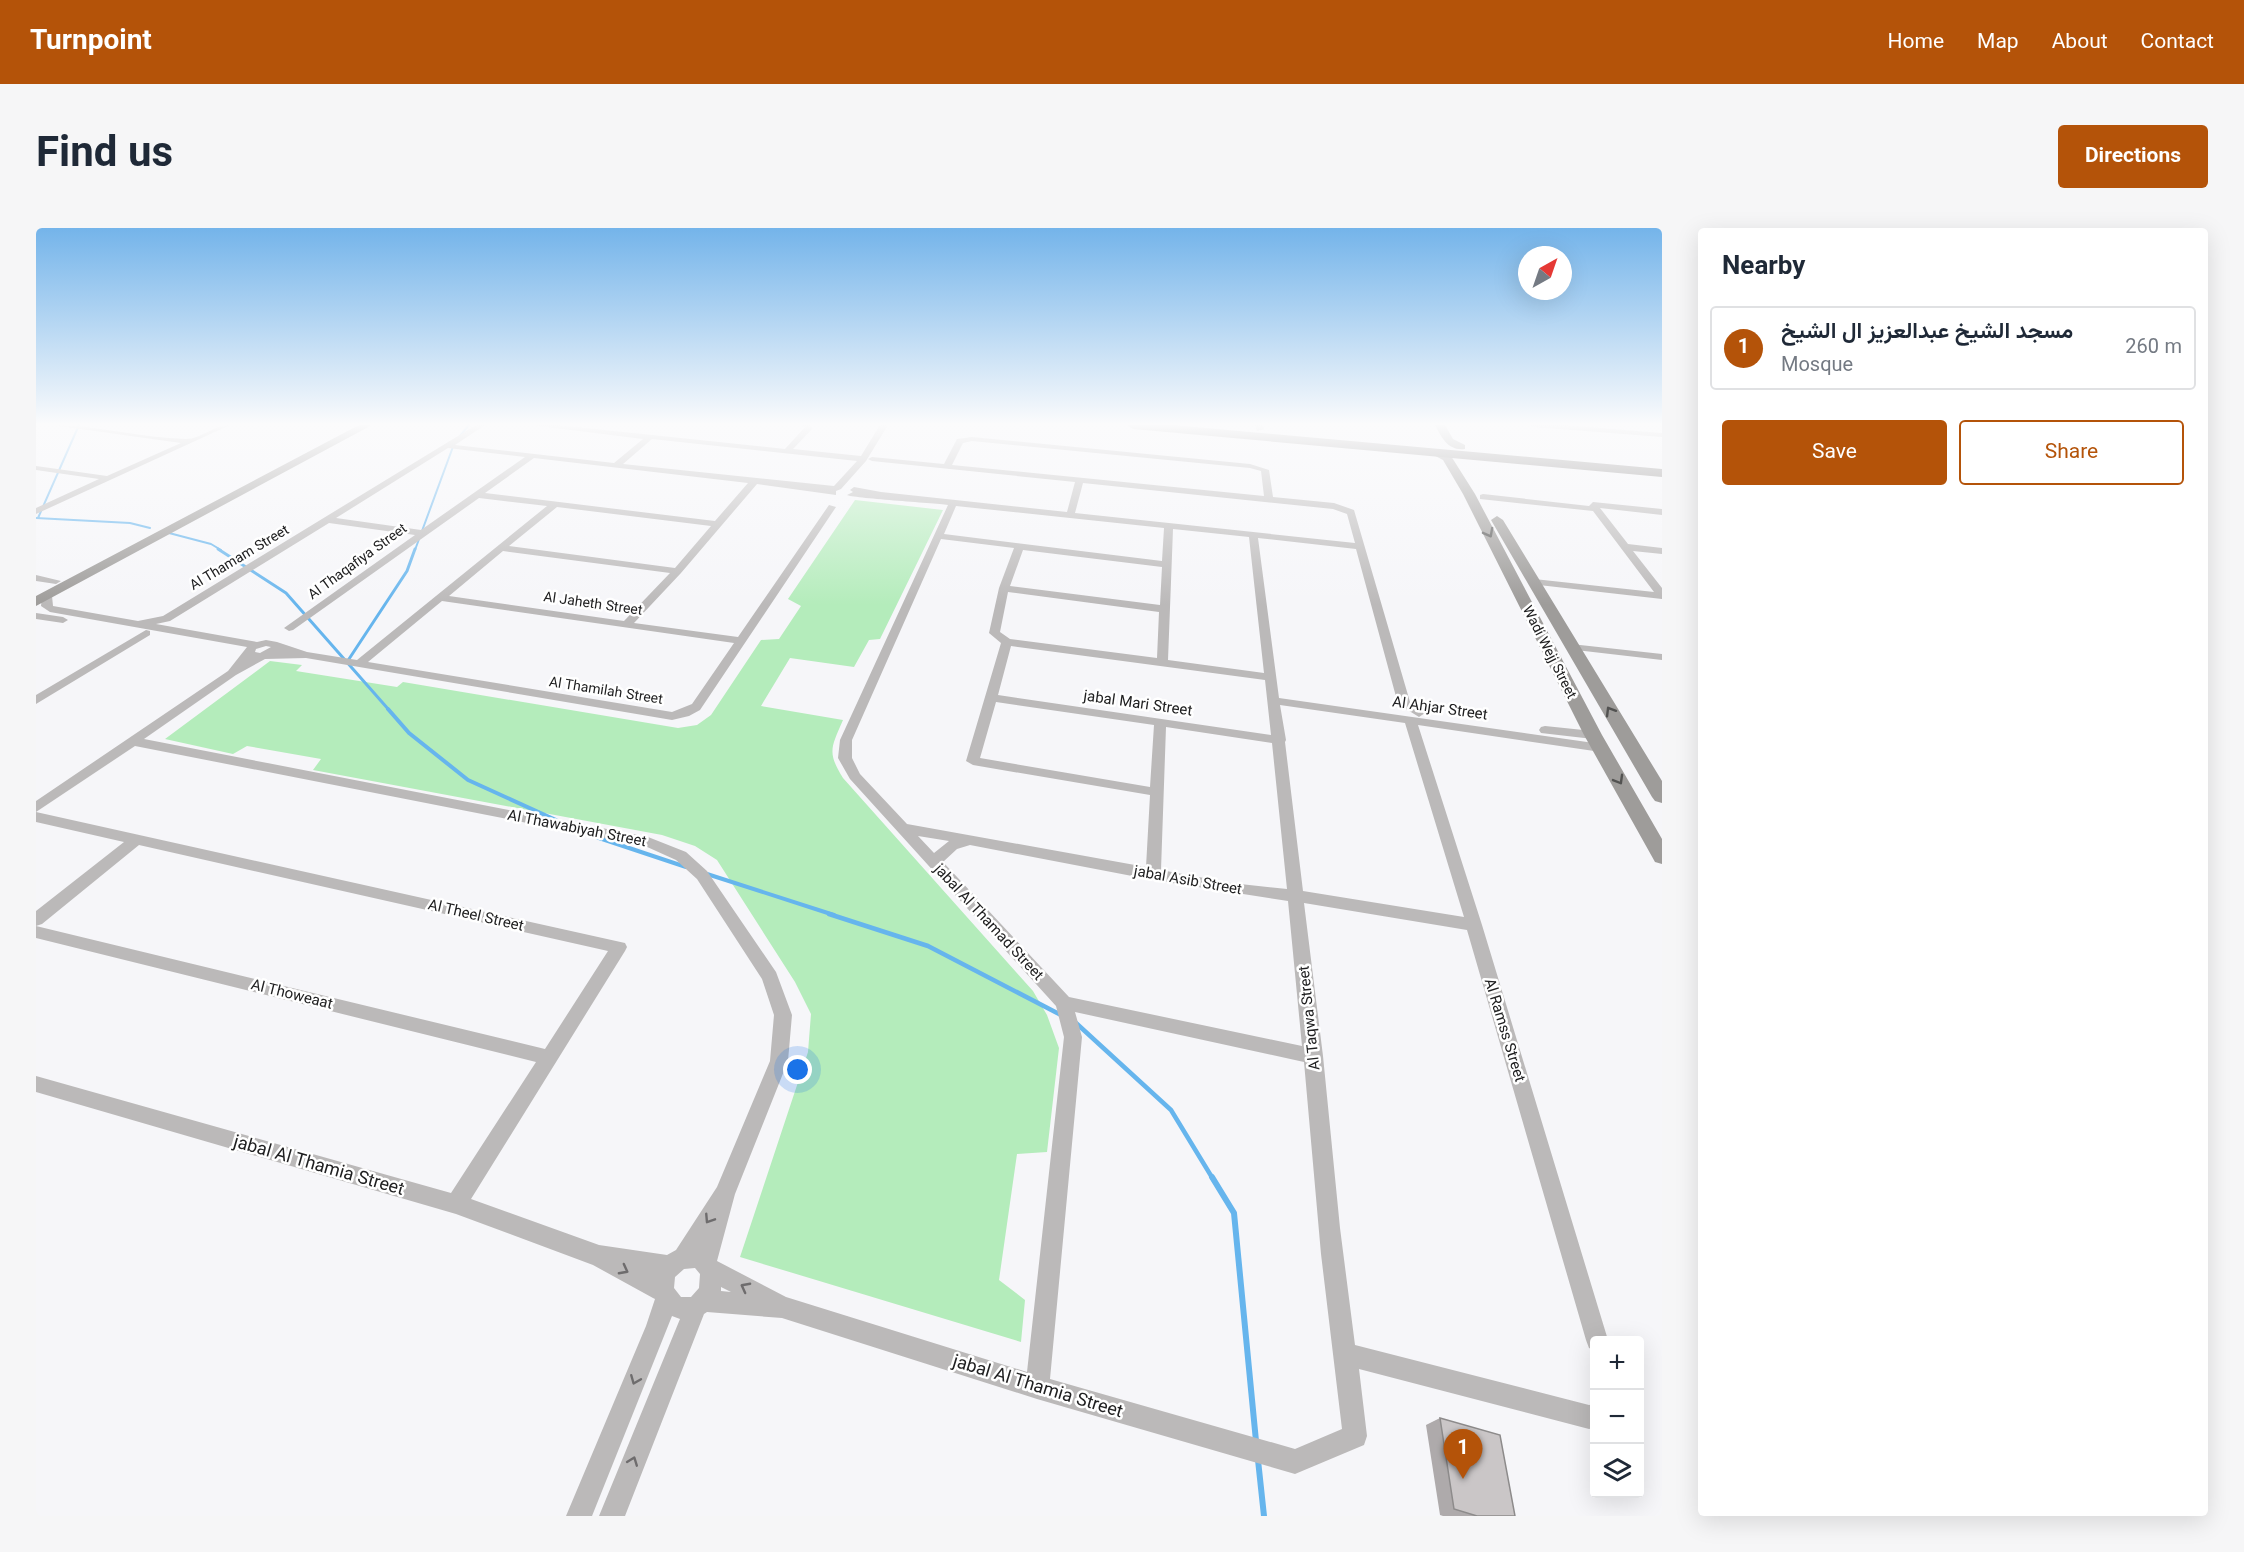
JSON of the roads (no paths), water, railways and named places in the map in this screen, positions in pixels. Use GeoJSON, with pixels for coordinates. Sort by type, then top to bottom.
{"type":"FeatureCollection","features":[{"type":"Feature","properties":{"kind":"street"},"geometry":{"type":"LineString","coordinates":[[36,511],[92,485]]}},
{"type":"Feature","properties":{"kind":"street"},"geometry":{"type":"LineString","coordinates":[[40,596],[56,581],[238,485]]}},
{"type":"Feature","properties":{"kind":"street"},"geometry":{"type":"LineString","coordinates":[[40,596],[252,485]]}},
{"type":"Feature","properties":{"kind":"street","name":"Al Thamam Street"},"geometry":{"type":"LineString","coordinates":[[165,623],[384,485]]}},
{"type":"Feature","properties":{"kind":"street","name":"Al Thaqafiya Street"},"geometry":{"type":"LineString","coordinates":[[289,628],[491,485]]}},
{"type":"Feature","properties":{"kind":"street"},"geometry":{"type":"LineString","coordinates":[[628,623],[677,571],[751,485]]}},
{"type":"Feature","properties":{"kind":"street"},"geometry":{"type":"LineString","coordinates":[[784,485],[1359,546]]}},
{"type":"Feature","properties":{"kind":"street"},"geometry":{"type":"LineString","coordinates":[[832,507],[835,491],[841,485]]}},
{"type":"Feature","properties":{"kind":"street"},"geometry":{"type":"LineString","coordinates":[[1070,516],[1079,485]]}},
{"type":"Feature","properties":{"kind":"street"},"geometry":{"type":"LineString","coordinates":[[1128,485],[1269,500],[1267,485]]}},
{"type":"Feature","properties":{"kind":"street","name":"Wadi Wejj Street"},"geometry":{"type":"LineString","coordinates":[[1474,485],[1597,742],[1662,857]]}},
{"type":"Feature","properties":{"kind":"street","name":"Wadi Wejj Street"},"geometry":{"type":"LineString","coordinates":[[1476,485],[1662,797]]}},
{"type":"Feature","properties":{"kind":"street"},"geometry":{"type":"LineString","coordinates":[[832,507],[852,491]]}},
{"type":"Feature","properties":{"kind":"street"},"geometry":{"type":"LineString","coordinates":[[477,495],[717,525]]}},
{"type":"Feature","properties":{"kind":"street"},"geometry":{"type":"LineString","coordinates":[[1483,497],[1596,509]]}},
{"type":"Feature","properties":{"kind":"street","name":"Al Ramss Street"},"geometry":{"type":"LineString","coordinates":[[1269,500],[1334,506],[1351,512],[1407,712],[1474,925],[1596,1336]]}},
{"type":"Feature","properties":{"kind":"street","name":"jabal Al Thamad Street"},"geometry":{"type":"LineString","coordinates":[[953,503],[846,740],[845,758],[855,776],[1064,1003],[1073,1037],[1037,1387]]}},
{"type":"Feature","properties":{"kind":"street"},"geometry":{"type":"LineString","coordinates":[[359,664],[554,505]]}},
{"type":"Feature","properties":{"kind":"street"},"geometry":{"type":"LineString","coordinates":[[1662,512],[1593,505],[1662,595]]}},
{"type":"Feature","properties":{"kind":"street","name":"Al Thamilah Street"},"geometry":{"type":"LineString","coordinates":[[306,655],[672,716],[685,713],[696,707],[832,507]]}},
{"type":"Feature","properties":{"kind":"street"},"geometry":{"type":"LineString","coordinates":[[328,520],[423,532]]}},
{"type":"Feature","properties":{"kind":"street"},"geometry":{"type":"LineString","coordinates":[[1162,663],[1168,527]]}},
{"type":"Feature","properties":{"kind":"street","name":"Al Taqwa Street"},"geometry":{"type":"LineString","coordinates":[[1253,535],[1280,740],[1314,1056],[1330,1231],[1347,1354],[1355,1436],[1295,1462]]}},
{"type":"Feature","properties":{"kind":"street"},"geometry":{"type":"LineString","coordinates":[[939,536],[1168,565]]}},
{"type":"Feature","properties":{"kind":"street"},"geometry":{"type":"LineString","coordinates":[[1020,546],[1004,588],[993,633],[1008,642],[973,761],[1156,792]]}},
{"type":"Feature","properties":{"kind":"street"},"geometry":{"type":"LineString","coordinates":[[1625,547],[1662,551]]}},
{"type":"Feature","properties":{"kind":"street"},"geometry":{"type":"LineString","coordinates":[[502,548],[677,571]]}},
{"type":"Feature","properties":{"kind":"street"},"geometry":{"type":"LineString","coordinates":[[36,578],[56,581]]}},
{"type":"Feature","properties":{"kind":"street"},"geometry":{"type":"LineString","coordinates":[[1534,582],[1662,595]]}},
{"type":"Feature","properties":{"kind":"street"},"geometry":{"type":"LineString","coordinates":[[1004,588],[1163,609]]}},
{"type":"Feature","properties":{"kind":"street"},"geometry":{"type":"LineString","coordinates":[[40,596],[50,609],[252,650],[306,655]]}},
{"type":"Feature","properties":{"kind":"street","name":"Al Jaheth Street"},"geometry":{"type":"LineString","coordinates":[[442,598],[628,623],[740,641]]}},
{"type":"Feature","properties":{"kind":"street"},"geometry":{"type":"LineString","coordinates":[[36,616],[143,628],[165,623],[252,650],[274,652],[289,628]]}},
{"type":"Feature","properties":{"kind":"street"},"geometry":{"type":"LineString","coordinates":[[36,700],[143,628]]}},
{"type":"Feature","properties":{"kind":"street"},"geometry":{"type":"LineString","coordinates":[[36,808],[232,673],[252,650],[289,628]]}},
{"type":"Feature","properties":{"kind":"street","name":"Al Ahjar Street"},"geometry":{"type":"LineString","coordinates":[[1008,642],[1162,663],[1274,691],[1407,712],[1501,730],[1597,742]]}},
{"type":"Feature","properties":{"kind":"street"},"geometry":{"type":"LineString","coordinates":[[278,646],[306,655]]}},
{"type":"Feature","properties":{"kind":"street"},"geometry":{"type":"LineString","coordinates":[[1571,647],[1662,657]]}},
{"type":"Feature","properties":{"kind":"street","name":"jabal Mari Street"},"geometry":{"type":"LineString","coordinates":[[992,698],[1280,740]]}},
{"type":"Feature","properties":{"kind":"street"},"geometry":{"type":"LineString","coordinates":[[1153,874],[1160,723]]}},
{"type":"Feature","properties":{"kind":"street","name":"Al Thawabiyah Street"},"geometry":{"type":"LineString","coordinates":[[132,741],[648,842],[681,856],[702,875],[770,977],[783,1015],[779,1061],[725,1194]]}},
{"type":"Feature","properties":{"kind":"street","name":"Al Theel Street"},"geometry":{"type":"LineString","coordinates":[[36,818],[619,947],[547,1057],[456,1204]]}},
{"type":"Feature","properties":{"kind":"street","name":"jabal Asib Street"},"geometry":{"type":"LineString","coordinates":[[903,828],[1266,894],[1297,896],[1474,925]]}},
{"type":"Feature","properties":{"kind":"street"},"geometry":{"type":"LineString","coordinates":[[36,920],[137,839]]}},
{"type":"Feature","properties":{"kind":"street"},"geometry":{"type":"LineString","coordinates":[[935,863],[943,850],[958,843],[974,842]]}},
{"type":"Feature","properties":{"kind":"street","name":"Al Thoweaat"},"geometry":{"type":"LineString","coordinates":[[36,932],[547,1057]]}},
{"type":"Feature","properties":{"kind":"street"},"geometry":{"type":"LineString","coordinates":[[1064,1003],[1314,1056]]}},
{"type":"Feature","properties":{"kind":"street","name":"jabal Al Thamia Street"},"geometry":{"type":"LineString","coordinates":[[36,1084],[456,1204],[599,1256]]}},
{"type":"Feature","properties":{"kind":"street"},"geometry":{"type":"LineString","coordinates":[[579,1516],[657,1326],[664,1295],[662,1282],[725,1194]]}},
{"type":"Feature","properties":{"kind":"street"},"geometry":{"type":"LineString","coordinates":[[612,1516],[682,1336],[712,1285],[708,1266],[725,1194]]}},
{"type":"Feature","properties":{"kind":"street"},"geometry":{"type":"LineString","coordinates":[[599,1256],[677,1262],[700,1258],[708,1266],[782,1307]]}},
{"type":"Feature","properties":{"kind":"street"},"geometry":{"type":"LineString","coordinates":[[599,1256],[664,1295],[679,1308],[687,1309],[700,1303],[782,1307]]}},
{"type":"Feature","properties":{"kind":"street","name":"jabal Al Thamia Street"},"geometry":{"type":"LineString","coordinates":[[782,1307],[1037,1387],[1295,1462]]}},
{"type":"Feature","properties":{"kind":"street"},"geometry":{"type":"LineString","coordinates":[[1347,1354],[1590,1417]]}},
{"type":"Feature","properties":{"kind":"waterway"},"geometry":{"type":"LineString","coordinates":[[38,518],[53,485]]}},
{"type":"Feature","properties":{"kind":"waterway"},"geometry":{"type":"LineString","coordinates":[[415,550],[439,485]]}},
{"type":"Feature","properties":{"kind":"waterway"},"geometry":{"type":"LineString","coordinates":[[36,518],[130,523],[150,528]]}},
{"type":"Feature","properties":{"kind":"waterway"},"geometry":{"type":"LineString","coordinates":[[169,533],[211,544],[221,550]]}},
{"type":"Feature","properties":{"kind":"waterway"},"geometry":{"type":"LineString","coordinates":[[218,549],[286,593],[389,710]]}},
{"type":"Feature","properties":{"kind":"waterway"},"geometry":{"type":"LineString","coordinates":[[347,662],[407,571],[415,549]]}},
{"type":"Feature","properties":{"kind":"waterway"},"geometry":{"type":"LineString","coordinates":[[388,709],[409,733],[468,780],[556,820]]}},
{"type":"Feature","properties":{"kind":"waterway"},"geometry":{"type":"LineString","coordinates":[[587,834],[686,867]]}},
{"type":"Feature","properties":{"kind":"waterway"},"geometry":{"type":"LineString","coordinates":[[707,874],[834,915]]}},
{"type":"Feature","properties":{"kind":"waterway"},"geometry":{"type":"LineString","coordinates":[[829,914],[928,946],[1061,1015]]}},
{"type":"Feature","properties":{"kind":"waterway"},"geometry":{"type":"LineString","coordinates":[[1076,1023],[1171,1110],[1213,1179]]}},
{"type":"Feature","properties":{"kind":"waterway"},"geometry":{"type":"LineString","coordinates":[[1212,1177],[1234,1213],[1256,1441]]}},
{"type":"Feature","properties":{"kind":"waterway"},"geometry":{"type":"LineString","coordinates":[[1258,1460],[1264,1516]]}},
{"type":"Feature","properties":{"kind":"place","name":"مسجد الشيخ عبدالعزيز ال الشيخ"},"geometry":{"type":"Point","coordinates":[1463,1479]}}]}
